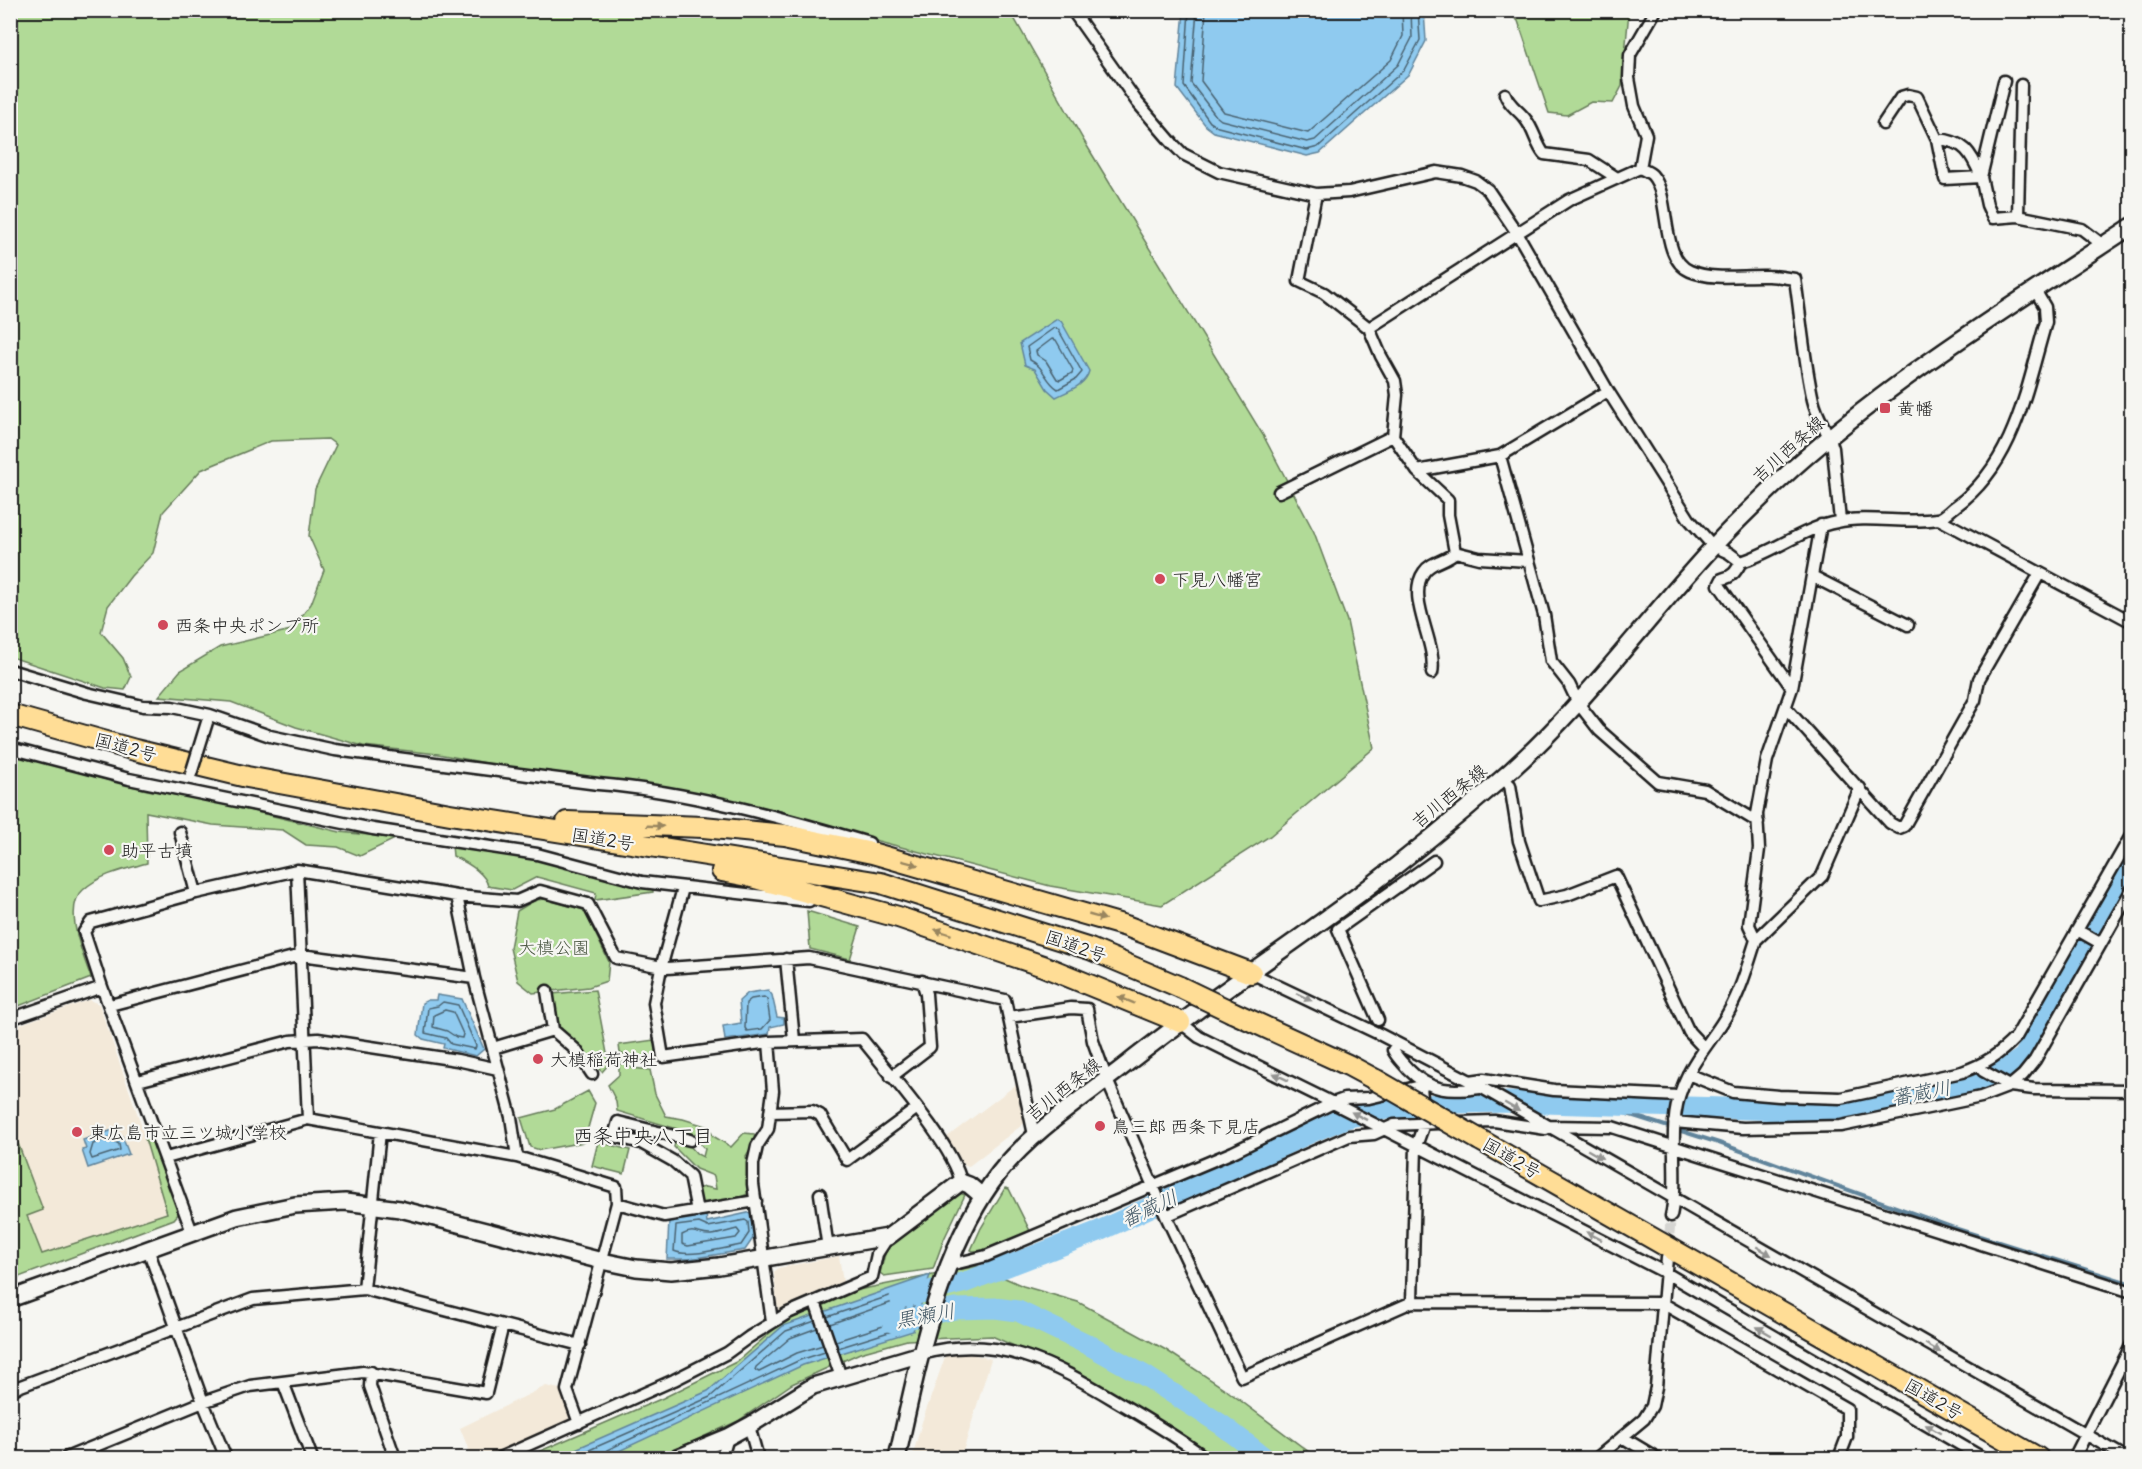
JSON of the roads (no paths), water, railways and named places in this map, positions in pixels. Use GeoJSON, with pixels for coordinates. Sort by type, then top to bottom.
{"type":"FeatureCollection","features":[{"type":"Feature","properties":{"kind":"highway"},"geometry":{"type":"LineString","coordinates":[[10,702],[247,777]]}},
{"type":"Feature","properties":{"kind":"highway","name":"国道2号"},"geometry":{"type":"LineString","coordinates":[[10,715],[135,750],[247,777],[450,814],[881,883],[1090,949],[1180,987],[1376,1080],[2038,1458]]}},
{"type":"Feature","properties":{"kind":"highway"},"geometry":{"type":"LineString","coordinates":[[10,728],[247,777]]}},
{"type":"Feature","properties":{"kind":"highway"},"geometry":{"type":"LineString","coordinates":[[450,814],[703,827],[785,835],[872,853],[1126,926],[1251,973]]}},
{"type":"Feature","properties":{"kind":"highway"},"geometry":{"type":"LineString","coordinates":[[450,814],[612,850],[748,876],[898,917],[1043,966],[1180,1022]]}},
{"type":"Feature","properties":{"kind":"main road","name":"吉川西条線"},"geometry":{"type":"LineString","coordinates":[[897,1458],[926,1334],[965,1225],[1002,1168],[1034,1135],[1180,1022],[1364,890],[1502,778],[1578,703],[1713,546],[1777,483],[1830,437],[1901,382],[2132,226]]}},
{"type":"Feature","properties":{"kind":"main road"},"geometry":{"type":"LineString","coordinates":[[10,1299],[192,1232],[268,1209],[317,1203],[373,1204],[400,1209],[602,1261],[636,1268],[670,1271],[697,1270],[888,1237],[961,1182],[969,1185],[982,1196]]}},
{"type":"Feature","properties":{"kind":"main road"},"geometry":{"type":"LineString","coordinates":[[677,1458],[749,1426],[840,1372],[921,1354]]}},
{"type":"Feature","properties":{"kind":"street"},"geometry":{"type":"LineString","coordinates":[[1072,10],[1137,102],[1184,154],[1219,172],[1316,194],[1349,192],[1423,174],[1448,173],[1476,181],[1488,190],[1517,233],[1608,391],[1689,519],[1713,546],[1729,553],[1741,562]]}},
{"type":"Feature","properties":{"kind":"street"},"geometry":{"type":"LineString","coordinates":[[1640,168],[1646,135],[1634,106],[1629,78],[1630,55],[1656,10]]}},
{"type":"Feature","properties":{"kind":"street"},"geometry":{"type":"LineString","coordinates":[[1981,177],[2004,81]]}},
{"type":"Feature","properties":{"kind":"street"},"geometry":{"type":"LineString","coordinates":[[2018,216],[2021,85]]}},
{"type":"Feature","properties":{"kind":"street"},"geometry":{"type":"LineString","coordinates":[[1505,94],[1507,101],[1527,121],[1540,149],[1545,154],[1589,160],[1617,178]]}},
{"type":"Feature","properties":{"kind":"street"},"geometry":{"type":"LineString","coordinates":[[1883,124],[1900,97],[1908,95],[1917,97],[1937,139],[1945,179],[1981,177]]}},
{"type":"Feature","properties":{"kind":"street"},"geometry":{"type":"LineString","coordinates":[[1937,139],[1948,140],[1964,147],[1973,158],[1993,218],[2018,216],[2082,229],[2103,245]]}},
{"type":"Feature","properties":{"kind":"street"},"geometry":{"type":"LineString","coordinates":[[1369,328],[1569,200],[1640,168]]}},
{"type":"Feature","properties":{"kind":"street"},"geometry":{"type":"LineString","coordinates":[[1640,168],[1651,174],[1659,188],[1676,258],[1688,271],[1709,276],[1769,276],[1796,279],[1814,401],[1820,421],[1830,437],[1833,448],[1840,521]]}},
{"type":"Feature","properties":{"kind":"street"},"geometry":{"type":"LineString","coordinates":[[1316,194],[1299,281],[1324,292],[1369,328],[1395,381],[1397,395],[1393,436],[1417,471],[1449,500],[1448,515],[1455,552]]}},
{"type":"Feature","properties":{"kind":"street"},"geometry":{"type":"LineString","coordinates":[[1939,519],[1971,495],[1995,467],[2013,432],[2046,322],[2045,307],[2035,290]]}},
{"type":"Feature","properties":{"kind":"street"},"geometry":{"type":"LineString","coordinates":[[1417,471],[1500,456],[1608,391]]}},
{"type":"Feature","properties":{"kind":"street"},"geometry":{"type":"LineString","coordinates":[[1279,492],[1393,436]]}},
{"type":"Feature","properties":{"kind":"street"},"geometry":{"type":"LineString","coordinates":[[1500,456],[1544,615],[1551,661],[1569,684],[1578,703],[1599,730],[1658,782],[1705,790],[1758,822]]}},
{"type":"Feature","properties":{"kind":"street"},"geometry":{"type":"LineString","coordinates":[[1792,688],[1719,585],[1722,579],[1730,578],[1741,562],[1763,555],[1821,525],[1840,521],[1939,519],[2132,622]]}},
{"type":"Feature","properties":{"kind":"street"},"geometry":{"type":"LineString","coordinates":[[1756,939],[1749,925],[1759,849],[1757,814],[1767,760],[1792,688],[1821,525]]}},
{"type":"Feature","properties":{"kind":"street"},"geometry":{"type":"LineString","coordinates":[[1455,552],[1479,558],[1528,561]]}},
{"type":"Feature","properties":{"kind":"street"},"geometry":{"type":"LineString","coordinates":[[1432,673],[1434,663],[1432,650],[1418,590],[1420,579],[1424,571],[1434,563],[1455,552]]}},
{"type":"Feature","properties":{"kind":"street"},"geometry":{"type":"LineString","coordinates":[[1786,708],[1894,827],[1904,826],[1977,697],[1979,680],[2040,573]]}},
{"type":"Feature","properties":{"kind":"street"},"geometry":{"type":"LineString","coordinates":[[1812,576],[1908,625]]}},
{"type":"Feature","properties":{"kind":"street"},"geometry":{"type":"LineString","coordinates":[[10,670],[87,693],[143,706],[172,707],[270,736],[334,750],[631,786],[726,806],[869,843],[872,853]]}},
{"type":"Feature","properties":{"kind":"street"},"geometry":{"type":"LineString","coordinates":[[187,792],[209,719]]}},
{"type":"Feature","properties":{"kind":"street"},"geometry":{"type":"LineString","coordinates":[[10,748],[187,792],[373,829],[537,854],[642,882],[830,903],[898,917]]}},
{"type":"Feature","properties":{"kind":"street"},"geometry":{"type":"LineString","coordinates":[[1502,778],[1510,785],[1519,841],[1539,901],[1567,895],[1616,876],[1689,1032],[1704,1048]]}},
{"type":"Feature","properties":{"kind":"street"},"geometry":{"type":"LineString","coordinates":[[1671,1216],[1674,1200],[1674,1122],[1679,1098],[1688,1074],[1737,996],[1756,939],[1822,876],[1860,788]]}},
{"type":"Feature","properties":{"kind":"street"},"geometry":{"type":"LineString","coordinates":[[180,832],[196,893]]}},
{"type":"Feature","properties":{"kind":"street"},"geometry":{"type":"LineString","coordinates":[[1688,1074],[1733,1092],[1841,1098],[1982,1068],[2016,1037],[2079,931],[2132,834]]}},
{"type":"Feature","properties":{"kind":"street"},"geometry":{"type":"LineString","coordinates":[[1378,1020],[1338,929],[1434,861]]}},
{"type":"Feature","properties":{"kind":"street"},"geometry":{"type":"LineString","coordinates":[[297,870],[308,1119]]}},
{"type":"Feature","properties":{"kind":"street"},"geometry":{"type":"LineString","coordinates":[[192,1232],[84,932],[91,922],[196,893],[297,870],[457,896],[517,901],[540,891],[588,904],[616,958],[661,968],[809,958],[1005,1000],[1034,1135]]}},
{"type":"Feature","properties":{"kind":"street"},"geometry":{"type":"LineString","coordinates":[[683,888],[654,1003],[663,1057],[769,1042],[862,1039],[940,1140],[959,1172],[961,1182]]}},
{"type":"Feature","properties":{"kind":"street"},"geometry":{"type":"LineString","coordinates":[[1674,1122],[1743,1128],[1841,1126],[1981,1097],[2009,1086],[2023,1075],[2035,1060],[2099,943],[2132,889]]}},
{"type":"Feature","properties":{"kind":"street"},"geometry":{"type":"LineString","coordinates":[[1364,890],[1372,905]]}},
{"type":"Feature","properties":{"kind":"street"},"geometry":{"type":"LineString","coordinates":[[457,896],[474,978],[511,1117],[517,1156]]}},
{"type":"Feature","properties":{"kind":"street"},"geometry":{"type":"LineString","coordinates":[[2079,931],[2099,943]]}},
{"type":"Feature","properties":{"kind":"street"},"geometry":{"type":"LineString","coordinates":[[110,1005],[301,955],[474,978]]}},
{"type":"Feature","properties":{"kind":"street"},"geometry":{"type":"LineString","coordinates":[[786,959],[794,1040]]}},
{"type":"Feature","properties":{"kind":"street"},"geometry":{"type":"LineString","coordinates":[[1251,973],[1379,1034],[1475,1085],[2127,1458]]}},
{"type":"Feature","properties":{"kind":"street"},"geometry":{"type":"LineString","coordinates":[[891,1077],[930,1047],[926,994],[922,981]]}},
{"type":"Feature","properties":{"kind":"street"},"geometry":{"type":"LineString","coordinates":[[10,1019],[102,987]]}},
{"type":"Feature","properties":{"kind":"street"},"geometry":{"type":"LineString","coordinates":[[547,991],[553,1030],[576,1050],[592,1074]]}},
{"type":"Feature","properties":{"kind":"street"},"geometry":{"type":"LineString","coordinates":[[1009,1017],[1071,1008],[1087,1009],[1093,1041],[1107,1080],[1166,1216],[1242,1377],[1412,1302],[1662,1303],[1847,1409],[1847,1437],[1839,1458]]}},
{"type":"Feature","properties":{"kind":"street"},"geometry":{"type":"LineString","coordinates":[[1180,1022],[1199,1037],[1334,1103],[1666,1273],[1983,1458]]}},
{"type":"Feature","properties":{"kind":"street"},"geometry":{"type":"LineString","coordinates":[[493,1048],[553,1030]]}},
{"type":"Feature","properties":{"kind":"street"},"geometry":{"type":"LineString","coordinates":[[138,1081],[290,1041],[318,1039],[457,1060],[498,1069]]}},
{"type":"Feature","properties":{"kind":"street"},"geometry":{"type":"LineString","coordinates":[[769,1042],[773,1091],[768,1129],[757,1146],[753,1164],[772,1322]]}},
{"type":"Feature","properties":{"kind":"street"},"geometry":{"type":"LineString","coordinates":[[1393,1050],[1422,1086],[1424,1123],[1416,1146],[1412,1302]]}},
{"type":"Feature","properties":{"kind":"street"},"geometry":{"type":"LineString","coordinates":[[1982,1068],[2009,1086],[2034,1089],[2132,1090]]}},
{"type":"Feature","properties":{"kind":"street"},"geometry":{"type":"LineString","coordinates":[[949,1267],[986,1256],[1154,1186],[1233,1152],[1344,1099],[1369,1098],[1422,1086],[1451,1090],[1475,1085],[1484,1079],[1554,1090],[1679,1098]]}},
{"type":"Feature","properties":{"kind":"street"},"geometry":{"type":"LineString","coordinates":[[770,1112],[812,1111],[820,1115],[847,1160],[916,1109]]}},
{"type":"Feature","properties":{"kind":"street"},"geometry":{"type":"LineString","coordinates":[[166,1158],[308,1119],[517,1156],[616,1187],[617,1203],[567,1390],[579,1423]]}},
{"type":"Feature","properties":{"kind":"street"},"geometry":{"type":"LineString","coordinates":[[1166,1216],[1348,1136],[1374,1134],[1394,1125],[1494,1121],[1548,1127],[1612,1127],[2132,1292]]}},
{"type":"Feature","properties":{"kind":"street"},"geometry":{"type":"LineString","coordinates":[[690,1140],[618,1122],[614,1136],[641,1143],[673,1161],[690,1176],[697,1211]]}},
{"type":"Feature","properties":{"kind":"street"},"geometry":{"type":"LineString","coordinates":[[364,1289],[380,1132]]}},
{"type":"Feature","properties":{"kind":"street"},"geometry":{"type":"LineString","coordinates":[[820,1194],[828,1248]]}},
{"type":"Feature","properties":{"kind":"street"},"geometry":{"type":"LineString","coordinates":[[617,1203],[664,1216],[756,1201]]}},
{"type":"Feature","properties":{"kind":"street"},"geometry":{"type":"LineString","coordinates":[[499,1458],[674,1380],[727,1353],[772,1322],[872,1277],[877,1254],[888,1237]]}},
{"type":"Feature","properties":{"kind":"street"},"geometry":{"type":"LineString","coordinates":[[148,1249],[203,1402],[226,1458]]}},
{"type":"Feature","properties":{"kind":"street"},"geometry":{"type":"LineString","coordinates":[[1597,1458],[1644,1419],[1653,1406],[1667,1258]]}},
{"type":"Feature","properties":{"kind":"street"},"geometry":{"type":"LineString","coordinates":[[10,1390],[253,1299],[364,1289],[580,1345]]}},
{"type":"Feature","properties":{"kind":"street"},"geometry":{"type":"LineString","coordinates":[[815,1304],[840,1372]]}},
{"type":"Feature","properties":{"kind":"street"},"geometry":{"type":"LineString","coordinates":[[66,1458],[203,1402],[250,1386],[371,1372],[486,1393],[503,1325]]}},
{"type":"Feature","properties":{"kind":"street"},"geometry":{"type":"LineString","coordinates":[[2077,1452],[2132,1344]]}},
{"type":"Feature","properties":{"kind":"street"},"geometry":{"type":"LineString","coordinates":[[921,1354],[943,1348],[993,1348],[1039,1360],[1079,1378],[1173,1434],[1206,1458]]}},
{"type":"Feature","properties":{"kind":"street"},"geometry":{"type":"LineString","coordinates":[[371,1372],[370,1386],[395,1458]]}},
{"type":"Feature","properties":{"kind":"street"},"geometry":{"type":"LineString","coordinates":[[284,1382],[312,1458]]}},
{"type":"Feature","properties":{"kind":"street"},"geometry":{"type":"LineString","coordinates":[[749,1426],[758,1458]]}},
{"type":"Feature","properties":{"kind":"street"},"geometry":{"type":"LineString","coordinates":[[722,1458],[728,1437]]}},
{"type":"Feature","properties":{"kind":"street"},"geometry":{"type":"LineString","coordinates":[[1622,1437],[1657,1458]]}},
{"type":"Feature","properties":{"kind":"water"},"geometry":{"type":"Polygon","coordinates":[[[1184,11],[1424,11],[1426,41],[1409,74],[1320,153],[1307,156],[1214,132],[1206,126],[1177,88],[1184,11]]]}},
{"type":"Feature","properties":{"kind":"water"},"geometry":{"type":"Polygon","coordinates":[[[1057,319],[1061,321],[1089,371],[1080,384],[1056,397],[1047,389],[1035,369],[1025,365],[1020,343],[1057,319]]]}},
{"type":"Feature","properties":{"kind":"water"},"geometry":{"type":"Polygon","coordinates":[[[768,990],[772,995],[777,1017],[784,1018],[784,1024],[770,1027],[769,1034],[725,1040],[723,1026],[741,1023],[739,1001],[748,993],[768,990]]]}},
{"type":"Feature","properties":{"kind":"water"},"geometry":{"type":"Polygon","coordinates":[[[437,995],[462,999],[484,1049],[476,1056],[443,1048],[444,1044],[423,1039],[418,1035],[422,1003],[436,1000],[437,995]]]}},
{"type":"Feature","properties":{"kind":"water"},"geometry":{"type":"Polygon","coordinates":[[[113,1130],[117,1137],[122,1136],[129,1154],[88,1168],[82,1150],[86,1149],[83,1140],[113,1130]]]}},
{"type":"Feature","properties":{"kind":"water"},"geometry":{"type":"Polygon","coordinates":[[[752,1212],[756,1234],[745,1250],[689,1259],[667,1259],[669,1221],[706,1215],[707,1222],[752,1212]]]}},
{"type":"Feature","properties":{"kind":"water"},"geometry":{"type":"Polygon","coordinates":[[[930,1275],[913,1331],[803,1365],[604,1458],[555,1458],[708,1391],[783,1326],[930,1275]]]}},
{"type":"Feature","properties":{"kind":"waterway","name":"番蔵川"},"geometry":{"type":"LineString","coordinates":[[900,1298],[966,1282],[1099,1231],[1314,1131],[1345,1118],[1386,1109],[1450,1103],[1506,1102],[1827,1111],[1850,1109],[1971,1082],[2005,1070],[2024,1057],[2063,983],[2132,868]]}},
{"type":"Feature","properties":{"kind":"waterway"},"geometry":{"type":"LineString","coordinates":[[1596,1104],[1719,1143],[1951,1227],[2132,1284]]}},
{"type":"Feature","properties":{"kind":"waterway","name":"黒瀬川"},"geometry":{"type":"LineString","coordinates":[[892,1322],[955,1309],[995,1308],[1018,1311],[1093,1347],[1147,1377],[1222,1425],[1265,1458]]}},
{"type":"Feature","properties":{"kind":"tunnel"},"geometry":{"type":"LineString","coordinates":[[1668,1249],[1671,1216]]}},
{"type":"Feature","properties":{"kind":"place","name":"黄幡"},"geometry":{"type":"Point","coordinates":[1885,408]}},
{"type":"Feature","properties":{"kind":"place","name":"下見八幡宮"},"geometry":{"type":"Point","coordinates":[1160,579]}},
{"type":"Feature","properties":{"kind":"place","name":"西条中央ポンプ所"},"geometry":{"type":"Point","coordinates":[163,625]}},
{"type":"Feature","properties":{"kind":"place","name":"助平古墳"},"geometry":{"type":"Point","coordinates":[109,850]}},
{"type":"Feature","properties":{"kind":"place","name":"大槙稲荷神社"},"geometry":{"type":"Point","coordinates":[538,1059]}},
{"type":"Feature","properties":{"kind":"place","name":"鳥三郎 西条下見店"},"geometry":{"type":"Point","coordinates":[1100,1126]}},
{"type":"Feature","properties":{"kind":"place","name":"東広島市立三ツ城小学校"},"geometry":{"type":"Point","coordinates":[77,1132]}},
{"type":"Feature","properties":{"kind":"district","name":"西条中央八丁目"},"geometry":{"type":"Point","coordinates":[643,1135]}},
{"type":"Feature","properties":{"kind":"park label","name":"大槙公園"},"geometry":{"type":"Point","coordinates":[554,947]}},
{"type":"Feature","properties":{"kind":"water label","name":"蕃蔵川"},"geometry":{"type":"Point","coordinates":[1921,1092]}}]}
